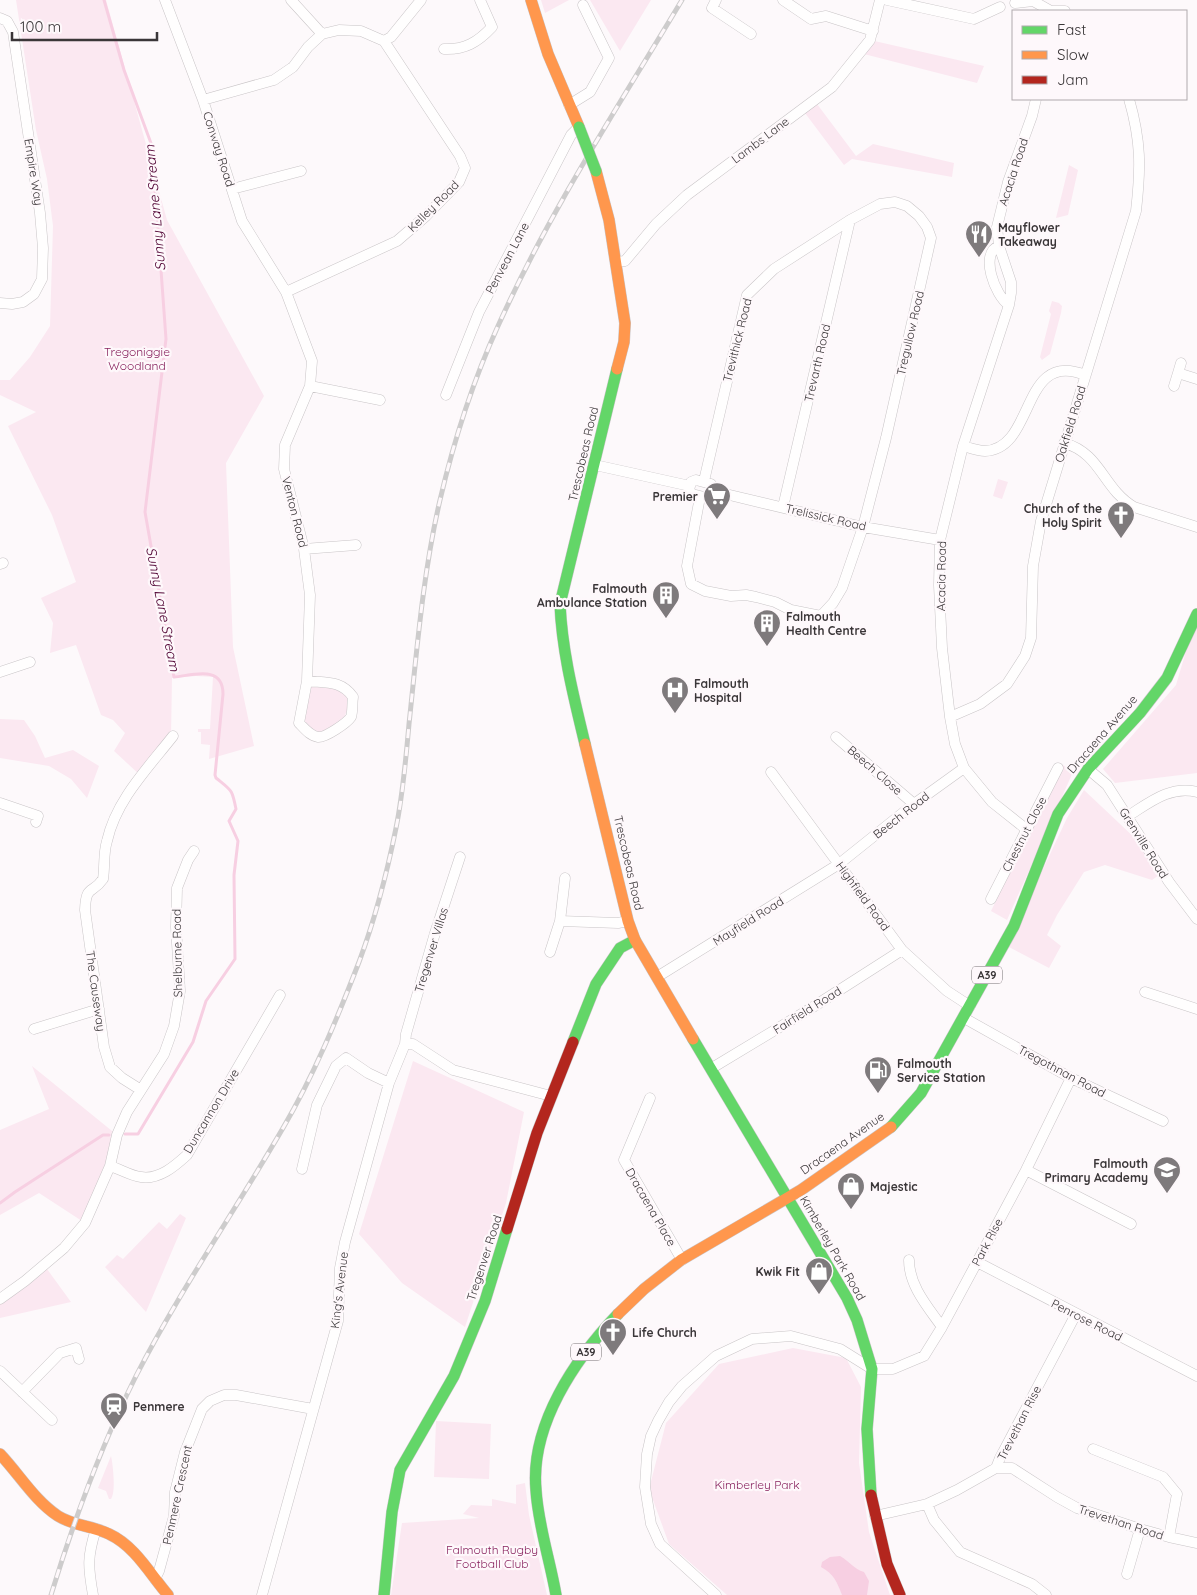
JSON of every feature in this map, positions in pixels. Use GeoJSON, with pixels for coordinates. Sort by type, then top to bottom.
{"type":"FeatureCollection","features":[{"type":"Feature","properties":{"kind":"street","name":"Conway Road"},"geometry":{"type":"LineString","coordinates":[[166,0],[203,100],[242,221],[286,292]]}},
{"type":"Feature","properties":{"kind":"street"},"geometry":{"type":"LineString","coordinates":[[291,0],[322,34]]}},
{"type":"Feature","properties":{"kind":"street"},"geometry":{"type":"LineString","coordinates":[[203,100],[274,80],[293,68],[308,47],[322,34],[339,30],[361,31],[384,41],[391,37],[421,0]]}},
{"type":"Feature","properties":{"kind":"street"},"geometry":{"type":"LineString","coordinates":[[444,49],[457,49],[480,39],[492,27],[480,0]]}},
{"type":"Feature","properties":{"kind":"street","name":"Trescobeas Road"},"geometry":{"type":"LineString","coordinates":[[531,0],[548,54],[596,171],[609,220],[625,323],[624,342],[560,604],[561,624],[573,692],[628,921]]}},
{"type":"Feature","properties":{"kind":"street"},"geometry":{"type":"LineString","coordinates":[[716,0],[712,8],[751,34]]}},
{"type":"Feature","properties":{"kind":"street"},"geometry":{"type":"LineString","coordinates":[[783,0],[810,19],[826,16],[873,31]]}},
{"type":"Feature","properties":{"kind":"street","name":"Lambs Lane"},"geometry":{"type":"LineString","coordinates":[[616,262],[625,261],[656,224],[687,195],[832,87],[870,40],[880,0]]}},
{"type":"Feature","properties":{"kind":"street"},"geometry":{"type":"LineString","coordinates":[[888,0],[974,19],[1000,8]]}},
{"type":"Feature","properties":{"kind":"street"},"geometry":{"type":"LineString","coordinates":[[1015,3],[1033,2],[1050,10]]}},
{"type":"Feature","properties":{"kind":"street"},"geometry":{"type":"LineString","coordinates":[[569,104],[590,92],[609,58],[584,5]]}},
{"type":"Feature","properties":{"kind":"street","name":"Empire Way"},"geometry":{"type":"LineString","coordinates":[[0,18],[6,21],[12,32],[40,213],[43,248],[42,279],[34,294],[23,302],[12,304],[0,302]]}},
{"type":"Feature","properties":{"kind":"street","name":"Kelley Road"},"geometry":{"type":"LineString","coordinates":[[286,292],[397,241],[426,216],[459,182],[465,168],[460,156],[384,41]]}},
{"type":"Feature","properties":{"kind":"street","name":"Acacia Road"},"geometry":{"type":"LineString","coordinates":[[1026,829],[992,802],[964,768],[955,744],[942,648],[938,585],[940,540],[963,446],[1009,305],[1011,282],[999,246],[998,218],[1036,100]]}},
{"type":"Feature","properties":{"kind":"street","name":"Oakfield Road"},"geometry":{"type":"LineString","coordinates":[[950,717],[980,704],[1006,684],[1025,656],[1031,638],[1033,566],[1041,520],[1136,211],[1140,150],[1129,100]]}},
{"type":"Feature","properties":{"kind":"street","name":"Penvean Lane"},"geometry":{"type":"LineString","coordinates":[[446,395],[479,312],[570,135],[578,127]]}},
{"type":"Feature","properties":{"kind":"street"},"geometry":{"type":"LineString","coordinates":[[232,189],[301,171]]}},
{"type":"Feature","properties":{"kind":"street","name":"Tregullow Road"},"geometry":{"type":"LineString","coordinates":[[850,220],[880,204],[895,202],[907,206],[920,216],[931,238],[886,438],[863,527]]}},
{"type":"Feature","properties":{"kind":"street","name":"Trevithick Road"},"geometry":{"type":"LineString","coordinates":[[704,482],[747,294],[774,269],[850,220]]}},
{"type":"Feature","properties":{"kind":"street","name":"Trevarth Road"},"geometry":{"type":"LineString","coordinates":[[783,507],[850,220]]}},
{"type":"Feature","properties":{"kind":"street","name":"Acacia Road"},"geometry":{"type":"LineString","coordinates":[[999,246],[995,247],[993,251],[990,273],[1000,296],[1009,305]]}},
{"type":"Feature","properties":{"kind":"street","name":"Venton Road"},"geometry":{"type":"LineString","coordinates":[[286,292],[312,361],[310,386],[286,445],[284,469],[304,549],[310,595],[308,681],[300,723],[310,734],[318,737],[327,735],[346,723],[351,716],[353,697],[340,684],[308,681]]}},
{"type":"Feature","properties":{"kind":"street"},"geometry":{"type":"LineString","coordinates":[[1174,386],[1179,368],[1197,379]]}},
{"type":"Feature","properties":{"kind":"street"},"geometry":{"type":"LineString","coordinates":[[963,446],[986,451],[999,447],[1008,440],[1015,430],[1045,378],[1054,372],[1066,369],[1085,375]]}},
{"type":"Feature","properties":{"kind":"street"},"geometry":{"type":"LineString","coordinates":[[310,386],[380,400]]}},
{"type":"Feature","properties":{"kind":"street"},"geometry":{"type":"LineString","coordinates":[[1064,443],[1082,450],[1090,457],[1114,490],[1128,504],[1197,527]]}},
{"type":"Feature","properties":{"kind":"street"},"geometry":{"type":"LineString","coordinates":[[595,465],[690,486]]}},
{"type":"Feature","properties":{"kind":"street"},"geometry":{"type":"LineString","coordinates":[[696,480],[711,484],[714,488],[712,496],[708,498],[692,494],[689,490],[690,486],[691,482],[696,480]]}},
{"type":"Feature","properties":{"kind":"street","name":"Trelissick Road"},"geometry":{"type":"LineString","coordinates":[[713,491],[863,527],[940,540]]}},
{"type":"Feature","properties":{"kind":"street"},"geometry":{"type":"LineString","coordinates":[[700,497],[687,566],[691,584],[705,591],[731,596],[746,595],[756,597],[775,602],[791,610],[821,616],[833,603],[842,588],[863,527]]}},
{"type":"Feature","properties":{"kind":"street"},"geometry":{"type":"LineString","coordinates":[[304,549],[356,545]]}},
{"type":"Feature","properties":{"kind":"street","name":"Dracaena Avenue"},"geometry":{"type":"LineString","coordinates":[[556,1595],[537,1503],[535,1473],[538,1451],[549,1413],[578,1362],[598,1334],[632,1298],[682,1260],[788,1198],[893,1125],[920,1092],[964,1018],[1014,926],[1058,814],[1074,787],[1140,713],[1167,678],[1197,614]]}},
{"type":"Feature","properties":{"kind":"street"},"geometry":{"type":"LineString","coordinates":[[0,672],[30,662]]}},
{"type":"Feature","properties":{"kind":"street","name":"The Causeway"},"geometry":{"type":"LineString","coordinates":[[141,1090],[122,1078],[110,1067],[104,1047],[85,910],[85,897],[90,890],[100,883],[104,876],[107,841],[115,818],[132,787],[173,736]]}},
{"type":"Feature","properties":{"kind":"street","name":"Beech Close"},"geometry":{"type":"LineString","coordinates":[[836,737],[914,804]]}},
{"type":"Feature","properties":{"kind":"street","name":"Beech Road"},"geometry":{"type":"LineString","coordinates":[[839,864],[914,804],[964,768]]}},
{"type":"Feature","properties":{"kind":"street","name":"Chestnut Close"},"geometry":{"type":"LineString","coordinates":[[991,899],[1058,768]]}},
{"type":"Feature","properties":{"kind":"street","name":"Grenville Road"},"geometry":{"type":"LineString","coordinates":[[1088,770],[1107,784],[1169,882],[1197,919]]}},
{"type":"Feature","properties":{"kind":"street","name":"Highfield Road"},"geometry":{"type":"LineString","coordinates":[[771,772],[902,950],[947,991],[970,1006]]}},
{"type":"Feature","properties":{"kind":"street"},"geometry":{"type":"LineString","coordinates":[[1128,816],[1166,793],[1190,790],[1197,792]]}},
{"type":"Feature","properties":{"kind":"street"},"geometry":{"type":"LineString","coordinates":[[0,803],[38,816],[36,822]]}},
{"type":"Feature","properties":{"kind":"street","name":"Shelburne Road"},"geometry":{"type":"LineString","coordinates":[[0,1299],[25,1282],[64,1248],[85,1222],[110,1166],[117,1135],[127,1112],[164,1054],[174,1026],[180,991],[176,927],[177,888],[188,860],[194,851]]}},
{"type":"Feature","properties":{"kind":"street","name":"Tregenver Villas"},"geometry":{"type":"LineString","coordinates":[[405,1044],[406,1034],[435,933],[460,857]]}},
{"type":"Feature","properties":{"kind":"street","name":"Mayfield Road"},"geometry":{"type":"LineString","coordinates":[[657,977],[839,864]]}},
{"type":"Feature","properties":{"kind":"street"},"geometry":{"type":"LineString","coordinates":[[550,952],[560,921],[566,878]]}},
{"type":"Feature","properties":{"kind":"street"},"geometry":{"type":"LineString","coordinates":[[560,921],[618,923],[628,921]]}},
{"type":"Feature","properties":{"kind":"street","name":"Kimberley Park Road"},"geometry":{"type":"LineString","coordinates":[[628,921],[635,940],[847,1298],[857,1320],[872,1369],[869,1392],[868,1463],[875,1516],[888,1564],[900,1595]]}},
{"type":"Feature","properties":{"kind":"street","name":"Tregenver Road"},"geometry":{"type":"LineString","coordinates":[[384,1595],[392,1512],[400,1470],[454,1376],[485,1301],[537,1133],[596,984],[620,948],[635,940]]}},
{"type":"Feature","properties":{"kind":"street","name":"Fairfield Road"},"geometry":{"type":"LineString","coordinates":[[712,1068],[902,950]]}},
{"type":"Feature","properties":{"kind":"street"},"geometry":{"type":"LineString","coordinates":[[1146,992],[1197,1009]]}},
{"type":"Feature","properties":{"kind":"street","name":"Duncannon Drive"},"geometry":{"type":"LineString","coordinates":[[110,1166],[140,1177],[154,1176],[173,1167],[187,1155],[280,995]]}},
{"type":"Feature","properties":{"kind":"street"},"geometry":{"type":"LineString","coordinates":[[34,1029],[99,1009]]}},
{"type":"Feature","properties":{"kind":"street","name":"Tregothnan Road"},"geometry":{"type":"LineString","coordinates":[[964,1018],[1071,1078],[1163,1121]]}},
{"type":"Feature","properties":{"kind":"street"},"geometry":{"type":"LineString","coordinates":[[405,1044],[413,1044],[453,1070],[551,1096]]}},
{"type":"Feature","properties":{"kind":"street","name":"King's Avenue"},"geometry":{"type":"LineString","coordinates":[[262,1595],[338,1321],[340,1268],[345,1242],[389,1083],[405,1044]]}},
{"type":"Feature","properties":{"kind":"street"},"geometry":{"type":"LineString","coordinates":[[302,1168],[317,1105],[336,1066],[346,1058],[368,1073],[389,1083]]}},
{"type":"Feature","properties":{"kind":"street","name":"Park Rise"},"geometry":{"type":"LineString","coordinates":[[872,1369],[893,1369],[924,1356],[942,1327],[1026,1170],[1071,1078]]}},
{"type":"Feature","properties":{"kind":"street","name":"Dracaena Place"},"geometry":{"type":"LineString","coordinates":[[650,1098],[624,1160],[682,1260]]}},
{"type":"Feature","properties":{"kind":"street"},"geometry":{"type":"LineString","coordinates":[[1026,1170],[1131,1224]]}},
{"type":"Feature","properties":{"kind":"street"},"geometry":{"type":"LineString","coordinates":[[909,1260],[909,1269],[914,1286],[942,1327]]}},
{"type":"Feature","properties":{"kind":"street","name":"Penrose Road"},"geometry":{"type":"LineString","coordinates":[[977,1262],[1197,1376]]}},
{"type":"Feature","properties":{"kind":"street","name":"Trevethan Rise"},"geometry":{"type":"LineString","coordinates":[[875,1516],[927,1504],[996,1468],[1076,1314]]}},
{"type":"Feature","properties":{"kind":"street"},"geometry":{"type":"LineString","coordinates":[[716,1595],[660,1544],[651,1524],[645,1487],[647,1454],[651,1436],[669,1402],[682,1386],[716,1356],[752,1339],[791,1336],[840,1349],[872,1369]]}},
{"type":"Feature","properties":{"kind":"street"},"geometry":{"type":"LineString","coordinates":[[22,1392],[60,1352],[76,1348],[79,1359]]}},
{"type":"Feature","properties":{"kind":"street"},"geometry":{"type":"LineString","coordinates":[[0,1371],[52,1420]]}},
{"type":"Feature","properties":{"kind":"street","name":"Penmere Crescent"},"geometry":{"type":"LineString","coordinates":[[155,1579],[159,1571],[174,1516],[175,1492],[185,1452],[202,1409],[210,1401],[224,1395],[236,1394],[313,1409]]}},
{"type":"Feature","properties":{"kind":"street"},"geometry":{"type":"LineString","coordinates":[[1093,1449],[1162,1477],[1177,1494],[1169,1537]]}},
{"type":"Feature","properties":{"kind":"street"},"geometry":{"type":"LineString","coordinates":[[0,1454],[40,1501],[52,1512],[68,1522],[96,1529],[122,1543],[168,1595]]}},
{"type":"Feature","properties":{"kind":"street","name":"Trevethan Road"},"geometry":{"type":"LineString","coordinates":[[996,1468],[1012,1468],[1077,1508],[1100,1514],[1140,1529],[1197,1543]]}},
{"type":"Feature","properties":{"kind":"street"},"geometry":{"type":"LineString","coordinates":[[927,1504],[934,1520],[960,1552],[1032,1584],[1046,1595]]}},
{"type":"Feature","properties":{"kind":"street"},"geometry":{"type":"LineString","coordinates":[[93,1595],[88,1568],[89,1550],[96,1529]]}},
{"type":"Feature","properties":{"kind":"street"},"geometry":{"type":"LineString","coordinates":[[1127,1574],[1140,1529]]}},
{"type":"Feature","properties":{"kind":"green space","name":"Tregoniggie Woodland"},"geometry":{"type":"Polygon","coordinates":[[[16,0],[106,0],[167,220],[264,396],[226,463],[233,647],[254,746],[209,759],[210,745],[201,744],[201,732],[198,732],[198,729],[210,729],[213,677],[172,678],[171,736],[141,776],[114,751],[125,733],[113,720],[101,715],[76,645],[50,653],[53,623],[41,598],[76,582],[52,515],[8,426],[36,412],[0,395],[0,380],[10,380],[30,357],[50,326],[53,226],[47,179],[36,130],[16,0]]]}},
{"type":"Feature","properties":{"kind":"green space"},"geometry":{"type":"Polygon","coordinates":[[[541,0],[569,0],[545,13],[541,0]]]}},
{"type":"Feature","properties":{"kind":"green space"},"geometry":{"type":"Polygon","coordinates":[[[590,0],[651,0],[620,51],[590,0]]]}},
{"type":"Feature","properties":{"kind":"green space"},"geometry":{"type":"Polygon","coordinates":[[[870,40],[984,66],[977,83],[860,53],[870,40]]]}},
{"type":"Feature","properties":{"kind":"green space"},"geometry":{"type":"Polygon","coordinates":[[[814,100],[856,156],[873,144],[954,163],[952,177],[852,159],[844,165],[802,109],[814,100]]]}},
{"type":"Feature","properties":{"kind":"green space"},"geometry":{"type":"Polygon","coordinates":[[[1069,165],[1078,170],[1068,215],[1056,218],[1069,165]]]}},
{"type":"Feature","properties":{"kind":"green space"},"geometry":{"type":"Polygon","coordinates":[[[1052,301],[1062,306],[1061,313],[1050,354],[1042,360],[1040,357],[1051,314],[1049,311],[1052,301]]]}},
{"type":"Feature","properties":{"kind":"green space"},"geometry":{"type":"Polygon","coordinates":[[[998,479],[1008,482],[1002,499],[993,496],[998,479]]]}},
{"type":"Feature","properties":{"kind":"green space"},"geometry":{"type":"Polygon","coordinates":[[[1197,614],[1197,773],[1115,783],[1103,769],[1176,685],[1197,614]]]}},
{"type":"Feature","properties":{"kind":"green space"},"geometry":{"type":"Polygon","coordinates":[[[311,687],[339,688],[349,699],[346,714],[340,722],[317,734],[303,722],[311,687]]]}},
{"type":"Feature","properties":{"kind":"green space"},"geometry":{"type":"Polygon","coordinates":[[[0,719],[24,720],[35,736],[45,758],[73,750],[99,766],[87,798],[71,779],[49,766],[0,758],[0,719]]]}},
{"type":"Feature","properties":{"kind":"green space"},"geometry":{"type":"Polygon","coordinates":[[[1063,765],[1073,772],[1007,920],[991,911],[1063,765]]]}},
{"type":"Feature","properties":{"kind":"green space"},"geometry":{"type":"Polygon","coordinates":[[[1084,790],[1137,840],[1159,875],[1152,880],[1105,865],[1084,872],[1057,915],[1047,935],[1061,946],[1049,968],[1007,946],[1067,818],[1084,790]]]}},
{"type":"Feature","properties":{"kind":"green space"},"geometry":{"type":"Polygon","coordinates":[[[413,1061],[524,1112],[506,1203],[465,1327],[402,1283],[359,1234],[413,1061]]]}},
{"type":"Feature","properties":{"kind":"green space"},"geometry":{"type":"Polygon","coordinates":[[[32,1066],[117,1135],[85,1223],[39,1193],[0,1215],[0,1130],[49,1109],[32,1066]]]}},
{"type":"Feature","properties":{"kind":"green space"},"geometry":{"type":"Polygon","coordinates":[[[180,1214],[186,1218],[146,1312],[105,1267],[117,1255],[123,1259],[159,1222],[167,1229],[180,1214]]]}},
{"type":"Feature","properties":{"kind":"green space"},"geometry":{"type":"Polygon","coordinates":[[[47,1269],[71,1302],[0,1318],[0,1303],[47,1269]]]}},
{"type":"Feature","properties":{"kind":"green space","name":"Kimberley Park"},"geometry":{"type":"Polygon","coordinates":[[[793,1348],[846,1358],[861,1387],[859,1463],[869,1532],[890,1595],[727,1595],[669,1544],[649,1489],[666,1423],[719,1364],[793,1348]]]}},
{"type":"Feature","properties":{"kind":"green space"},"geometry":{"type":"Polygon","coordinates":[[[436,1421],[491,1424],[489,1479],[434,1477],[436,1421]]]}},
{"type":"Feature","properties":{"kind":"green space"},"geometry":{"type":"Polygon","coordinates":[[[111,1456],[114,1485],[113,1496],[109,1499],[106,1491],[98,1488],[111,1456]]]}},
{"type":"Feature","properties":{"kind":"green space","name":"Falmouth Rugby Football Club"},"geometry":{"type":"Polygon","coordinates":[[[525,1483],[529,1515],[547,1595],[391,1595],[402,1523],[479,1518],[463,1514],[471,1505],[492,1506],[492,1499],[516,1504],[516,1485],[525,1483]]]}},
{"type":"Feature","properties":{"kind":"shaded area"},"geometry":{"type":"Polygon","coordinates":[[[840,1556],[864,1572],[869,1581],[867,1595],[842,1595],[829,1572],[821,1567],[822,1562],[830,1557],[840,1556]]]}},
{"type":"Feature","properties":{"kind":"waterway","name":"Sunny Lane Stream"},"geometry":{"type":"LineString","coordinates":[[104,0],[124,70],[152,146],[166,339],[145,512],[174,677],[198,674],[213,675],[222,685],[223,694],[215,775],[230,791],[233,798],[236,809],[229,821],[238,841],[234,875],[235,959],[206,1001],[193,1042],[138,1134],[125,1134]]}},
{"type":"Feature","properties":{"kind":"waterway","name":"Sunny Lane Stream"},"geometry":{"type":"LineString","coordinates":[[0,1203],[103,1135],[109,1135]]}},
{"type":"Feature","properties":{"kind":"railway"},"geometry":{"type":"LineString","coordinates":[[51,1595],[89,1484],[123,1402],[153,1344],[265,1159],[305,1088],[351,983],[365,946],[385,879],[396,828],[401,802],[429,555],[445,478],[465,411],[480,368],[498,326],[539,242],[585,160],[682,0]]}},
{"type":"Feature","properties":{"kind":"traffic: fast"},"geometry":{"type":"LineString","coordinates":[[579,127],[596,171]]}},
{"type":"Feature","properties":{"kind":"traffic: fast"},"geometry":{"type":"LineString","coordinates":[[585,744],[566,657],[560,604],[617,369]]}},
{"type":"Feature","properties":{"kind":"traffic: fast"},"geometry":{"type":"LineString","coordinates":[[891,1127],[921,1093],[1014,926],[1058,814],[1088,769],[1140,713],[1167,678],[1197,614]]}},
{"type":"Feature","properties":{"kind":"traffic: fast"},"geometry":{"type":"LineString","coordinates":[[573,1042],[596,984],[620,948],[635,940]]}},
{"type":"Feature","properties":{"kind":"traffic: fast"},"geometry":{"type":"LineString","coordinates":[[693,1039],[847,1298],[857,1320],[872,1369],[867,1429],[871,1495]]}},
{"type":"Feature","properties":{"kind":"traffic: fast"},"geometry":{"type":"LineString","coordinates":[[384,1595],[392,1512],[400,1470],[454,1376],[485,1301],[507,1229]]}},
{"type":"Feature","properties":{"kind":"traffic: fast"},"geometry":{"type":"LineString","coordinates":[[556,1595],[537,1503],[536,1466],[540,1441],[548,1418],[572,1372],[586,1351],[618,1314]]}},
{"type":"Feature","properties":{"kind":"traffic: slow"},"geometry":{"type":"LineString","coordinates":[[531,0],[548,54],[579,127]]}},
{"type":"Feature","properties":{"kind":"traffic: slow"},"geometry":{"type":"LineString","coordinates":[[596,171],[609,220],[625,323],[624,342],[617,369]]}},
{"type":"Feature","properties":{"kind":"traffic: slow"},"geometry":{"type":"LineString","coordinates":[[585,744],[628,921],[635,940],[693,1039]]}},
{"type":"Feature","properties":{"kind":"traffic: slow"},"geometry":{"type":"LineString","coordinates":[[618,1314],[644,1289],[681,1260],[801,1190],[891,1127]]}},
{"type":"Feature","properties":{"kind":"traffic: slow"},"geometry":{"type":"LineString","coordinates":[[0,1454],[42,1503],[58,1516],[70,1522],[103,1531],[127,1546],[142,1561],[168,1595]]}},
{"type":"Feature","properties":{"kind":"traffic: jam"},"geometry":{"type":"LineString","coordinates":[[507,1229],[537,1133],[573,1042]]}},
{"type":"Feature","properties":{"kind":"traffic: jam"},"geometry":{"type":"LineString","coordinates":[[871,1495],[887,1564],[900,1595]]}},
{"type":"Feature","properties":{"kind":"place","name":"Mayflower Takeaway"},"geometry":{"type":"Point","coordinates":[979,258]}},
{"type":"Feature","properties":{"kind":"place","name":"Premier"},"geometry":{"type":"Point","coordinates":[717,520]}},
{"type":"Feature","properties":{"kind":"place","name":"Church of the Holy Spirit"},"geometry":{"type":"Point","coordinates":[1121,539]}},
{"type":"Feature","properties":{"kind":"place","name":"Falmouth Ambulance Station"},"geometry":{"type":"Point","coordinates":[666,619]}},
{"type":"Feature","properties":{"kind":"place","name":"Falmouth Health Centre"},"geometry":{"type":"Point","coordinates":[767,647]}},
{"type":"Feature","properties":{"kind":"place","name":"Falmouth Hospital"},"geometry":{"type":"Point","coordinates":[675,714]}},
{"type":"Feature","properties":{"kind":"place","name":"Falmouth Service Station"},"geometry":{"type":"Point","coordinates":[878,1094]}},
{"type":"Feature","properties":{"kind":"place","name":"Falmouth Primary Academy"},"geometry":{"type":"Point","coordinates":[1167,1194]}},
{"type":"Feature","properties":{"kind":"place","name":"Majestic"},"geometry":{"type":"Point","coordinates":[851,1210]}},
{"type":"Feature","properties":{"kind":"place","name":"Kwik Fit"},"geometry":{"type":"Point","coordinates":[819,1295]}},
{"type":"Feature","properties":{"kind":"place","name":"Life Church"},"geometry":{"type":"Point","coordinates":[613,1356]}},
{"type":"Feature","properties":{"kind":"place","name":"Penmere"},"geometry":{"type":"Point","coordinates":[114,1430]}}]}
